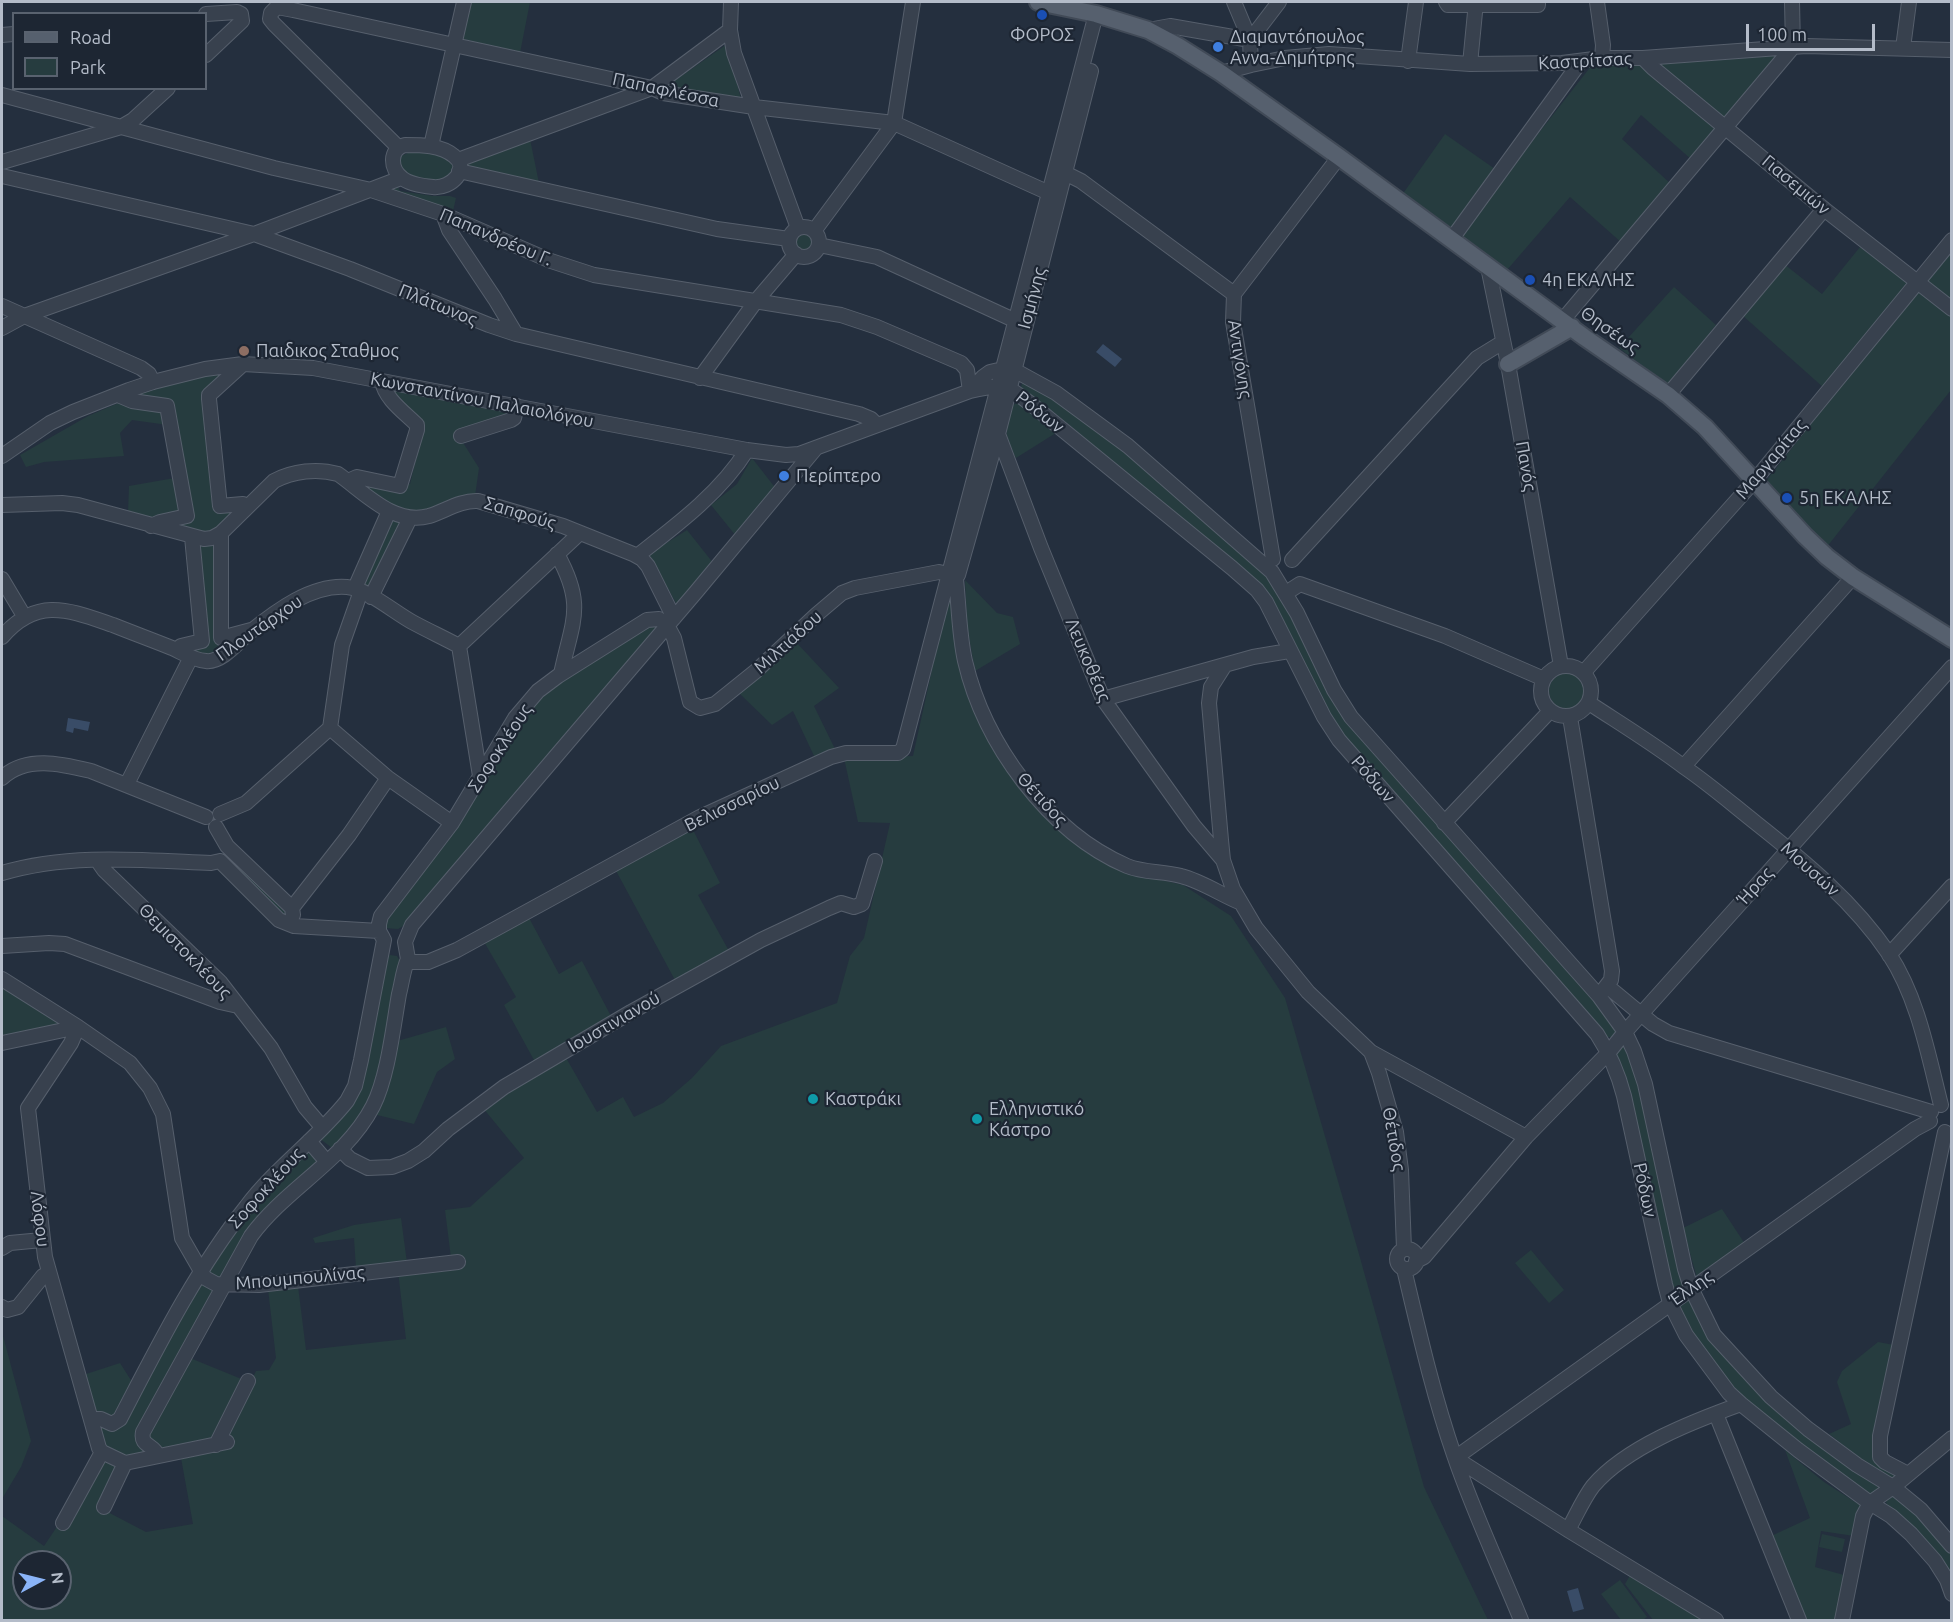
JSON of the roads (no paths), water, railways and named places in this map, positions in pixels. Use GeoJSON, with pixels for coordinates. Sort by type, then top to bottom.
{"type":"FeatureCollection","features":[{"type":"Feature","properties":{"kind":"main road","name":"Θησέως"},"geometry":{"type":"LineString","coordinates":[[1038,2],[1101,15],[1148,30],[1221,73],[1668,395],[1705,427],[1804,536],[1853,577],[1952,639]]}},
{"type":"Feature","properties":{"kind":"main road"},"geometry":{"type":"LineString","coordinates":[[1508,364],[1567,324]]}},
{"type":"Feature","properties":{"kind":"street"},"geometry":{"type":"LineString","coordinates":[[431,146],[464,2]]}},
{"type":"Feature","properties":{"kind":"street"},"geometry":{"type":"LineString","coordinates":[[459,166],[717,230],[793,234],[806,227],[814,231],[819,240],[814,254],[800,256],[790,248],[793,234],[754,107],[734,53],[730,30],[731,2]]}},
{"type":"Feature","properties":{"kind":"street"},"geometry":{"type":"LineString","coordinates":[[814,231],[894,123],[913,2]]}},
{"type":"Feature","properties":{"kind":"street"},"geometry":{"type":"LineString","coordinates":[[1234,2],[1250,40],[1251,64]]}},
{"type":"Feature","properties":{"kind":"street"},"geometry":{"type":"LineString","coordinates":[[1250,40],[1279,2]]}},
{"type":"Feature","properties":{"kind":"street"},"geometry":{"type":"LineString","coordinates":[[1408,61],[1416,2]]}},
{"type":"Feature","properties":{"kind":"street"},"geometry":{"type":"LineString","coordinates":[[1597,2],[1602,58]]}},
{"type":"Feature","properties":{"kind":"street"},"geometry":{"type":"LineString","coordinates":[[1567,324],[1725,126],[1793,46],[1792,2]]}},
{"type":"Feature","properties":{"kind":"street"},"geometry":{"type":"LineString","coordinates":[[1903,48],[1909,2]]}},
{"type":"Feature","properties":{"kind":"street"},"geometry":{"type":"LineString","coordinates":[[1447,3],[1538,3]]}},
{"type":"Feature","properties":{"kind":"street"},"geometry":{"type":"LineString","coordinates":[[1470,64],[1476,3]]}},
{"type":"Feature","properties":{"kind":"street","name":"Παπαφλέσσα"},"geometry":{"type":"LineString","coordinates":[[398,147],[270,19],[277,7],[652,88],[663,93],[754,107],[894,123],[1054,195]]}},
{"type":"Feature","properties":{"kind":"street"},"geometry":{"type":"LineString","coordinates":[[207,14],[229,12],[241,14],[243,21],[207,54]]}},
{"type":"Feature","properties":{"kind":"street","name":"Ισμήνης"},"geometry":{"type":"LineString","coordinates":[[954,582],[1101,15]]}},
{"type":"Feature","properties":{"kind":"street"},"geometry":{"type":"LineString","coordinates":[[1148,30],[1170,26],[1250,40]]}},
{"type":"Feature","properties":{"kind":"street"},"geometry":{"type":"LineString","coordinates":[[459,166],[652,88],[730,30]]}},
{"type":"Feature","properties":{"kind":"street","name":"Καστρίτσας"},"geometry":{"type":"LineString","coordinates":[[1221,73],[1251,64],[1285,58],[1329,54],[1470,64],[1562,63],[1602,58],[1643,58],[1793,46],[1952,50]]}},
{"type":"Feature","properties":{"kind":"street","name":"Γιασεμιών"},"geometry":{"type":"LineString","coordinates":[[1643,58],[1824,210],[1952,309]]}},
{"type":"Feature","properties":{"kind":"street"},"geometry":{"type":"LineString","coordinates":[[1450,240],[1581,61]]}},
{"type":"Feature","properties":{"kind":"street"},"geometry":{"type":"LineString","coordinates":[[2,162],[121,127],[133,120],[166,90]]}},
{"type":"Feature","properties":{"kind":"street","name":"Παπανδρέου Γ."},"geometry":{"type":"LineString","coordinates":[[2,95],[274,168],[371,190],[443,214],[551,261],[594,275],[841,315],[951,357],[965,367],[969,375],[970,391]]}},
{"type":"Feature","properties":{"kind":"street"},"geometry":{"type":"LineString","coordinates":[[431,146],[453,155],[459,166],[455,181],[435,188],[411,183],[401,178],[395,170],[393,161],[398,147],[431,146]]}},
{"type":"Feature","properties":{"kind":"street","name":"Αντιγόνης"},"geometry":{"type":"LineString","coordinates":[[1269,562],[1233,322],[1234,294],[1339,157]]}},
{"type":"Feature","properties":{"kind":"street"},"geometry":{"type":"LineString","coordinates":[[1060,170],[1081,181],[1234,294]]}},
{"type":"Feature","properties":{"kind":"street","name":"Πλάτωνος"},"geometry":{"type":"LineString","coordinates":[[2,176],[254,234],[350,269],[489,326],[859,414],[876,424]]}},
{"type":"Feature","properties":{"kind":"street"},"geometry":{"type":"LineString","coordinates":[[2,328],[24,316],[254,234],[401,178]]}},
{"type":"Feature","properties":{"kind":"street","name":"Ισμήνης"},"geometry":{"type":"LineString","coordinates":[[1008,370],[1016,321],[1054,195]]}},
{"type":"Feature","properties":{"kind":"street"},"geometry":{"type":"LineString","coordinates":[[1668,395],[1824,210]]}},
{"type":"Feature","properties":{"kind":"street"},"geometry":{"type":"LineString","coordinates":[[443,214],[449,230],[516,334]]}},
{"type":"Feature","properties":{"kind":"street","name":"Μαργαρίτας"},"geometry":{"type":"LineString","coordinates":[[1584,672],[1755,480],[1952,240]]}},
{"type":"Feature","properties":{"kind":"street"},"geometry":{"type":"LineString","coordinates":[[819,245],[877,257],[1016,321]]}},
{"type":"Feature","properties":{"kind":"street"},"geometry":{"type":"LineString","coordinates":[[700,378],[756,301],[796,254]]}},
{"type":"Feature","properties":{"kind":"street","name":"Πανός"},"geometry":{"type":"LineString","coordinates":[[1488,267],[1508,364],[1561,666]]}},
{"type":"Feature","properties":{"kind":"street"},"geometry":{"type":"LineString","coordinates":[[2,306],[141,368],[149,374],[153,382]]}},
{"type":"Feature","properties":{"kind":"street"},"geometry":{"type":"LineString","coordinates":[[1292,560],[1478,358],[1503,342]]}},
{"type":"Feature","properties":{"kind":"street"},"geometry":{"type":"LineString","coordinates":[[243,364],[209,395],[209,399],[220,506],[243,504],[247,506]]}},
{"type":"Feature","properties":{"kind":"street","name":"Κωνσταντίνου Παλαιολόγου"},"geometry":{"type":"LineString","coordinates":[[2,456],[50,423],[73,412],[153,382],[205,369],[243,364],[313,368],[747,450],[786,455],[816,448],[970,391]]}},
{"type":"Feature","properties":{"kind":"street"},"geometry":{"type":"LineString","coordinates":[[970,391],[990,372],[1008,370]]}},
{"type":"Feature","properties":{"kind":"street","name":"Ρόδων"},"geometry":{"type":"LineString","coordinates":[[1008,370],[1056,393],[1128,446],[1269,562],[1272,572],[1286,593],[1334,690],[1351,717],[1444,824],[1603,991],[1634,1051],[1645,1084],[1691,1288],[1714,1335],[1771,1396],[1808,1429],[1921,1510],[1952,1546]]}},
{"type":"Feature","properties":{"kind":"street"},"geometry":{"type":"LineString","coordinates":[[348,481],[357,477],[400,486],[417,425],[387,396],[383,390],[382,381]]}},
{"type":"Feature","properties":{"kind":"street","name":"Ισμήνης"},"geometry":{"type":"LineString","coordinates":[[954,582],[998,434],[1004,387]]}},
{"type":"Feature","properties":{"kind":"street","name":"Ρόδων"},"geometry":{"type":"LineString","coordinates":[[970,391],[1004,387],[1036,408],[1257,590],[1266,602],[1324,717],[1340,740],[1597,1034],[1609,1052],[1624,1096],[1670,1303],[1698,1352],[1729,1393],[1762,1423],[1891,1516],[1911,1534],[1935,1561],[1947,1580],[1952,1594]]}},
{"type":"Feature","properties":{"kind":"street"},"geometry":{"type":"LineString","coordinates":[[118,395],[132,401],[167,406],[188,516],[151,526]]}},
{"type":"Feature","properties":{"kind":"street"},"geometry":{"type":"LineString","coordinates":[[461,436],[511,420],[514,418],[517,406]]}},
{"type":"Feature","properties":{"kind":"street","name":"Λευκοθέας"},"geometry":{"type":"LineString","coordinates":[[998,434],[1041,548],[1103,699],[1194,826],[1223,861]]}},
{"type":"Feature","properties":{"kind":"street"},"geometry":{"type":"LineString","coordinates":[[220,861],[279,920],[294,926],[381,935],[405,942],[412,925],[816,448]]}},
{"type":"Feature","properties":{"kind":"street"},"geometry":{"type":"LineString","coordinates":[[637,556],[676,526],[720,486],[737,467],[747,450]]}},
{"type":"Feature","properties":{"kind":"street","name":"Σαπφούς"},"geometry":{"type":"LineString","coordinates":[[220,533],[274,481],[291,474],[330,472],[338,474],[389,511],[410,518],[428,516],[476,500],[580,533],[637,556]]}},
{"type":"Feature","properties":{"kind":"street"},"geometry":{"type":"LineString","coordinates":[[2,505],[42,503],[78,505],[192,537],[212,538],[220,533]]}},
{"type":"Feature","properties":{"kind":"street"},"geometry":{"type":"LineString","coordinates":[[214,819],[246,803],[330,728],[342,645],[389,511]]}},
{"type":"Feature","properties":{"kind":"street"},"geometry":{"type":"LineString","coordinates":[[362,592],[410,518]]}},
{"type":"Feature","properties":{"kind":"street"},"geometry":{"type":"LineString","coordinates":[[220,533],[221,638],[253,630]]}},
{"type":"Feature","properties":{"kind":"street"},"geometry":{"type":"LineString","coordinates":[[459,646],[580,533]]}},
{"type":"Feature","properties":{"kind":"street"},"geometry":{"type":"LineString","coordinates":[[177,650],[181,646],[202,641],[192,537]]}},
{"type":"Feature","properties":{"kind":"street"},"geometry":{"type":"LineString","coordinates":[[557,554],[570,579],[575,606],[574,621],[561,674]]}},
{"type":"Feature","properties":{"kind":"street","name":"Μιλτιάδου"},"geometry":{"type":"LineString","coordinates":[[637,556],[648,566],[670,622],[688,699],[696,707],[711,707],[756,671],[842,593],[855,588],[939,572],[954,582]]}},
{"type":"Feature","properties":{"kind":"street"},"geometry":{"type":"LineString","coordinates":[[1269,562],[1283,556],[1292,560],[1298,568],[1300,584]]}},
{"type":"Feature","properties":{"kind":"street"},"geometry":{"type":"LineString","coordinates":[[1684,766],[1853,577]]}},
{"type":"Feature","properties":{"kind":"street"},"geometry":{"type":"LineString","coordinates":[[2,579],[24,616],[2,637]]}},
{"type":"Feature","properties":{"kind":"street","name":"Θέτιδος"},"geometry":{"type":"LineString","coordinates":[[954,582],[961,643],[977,701],[1002,751],[1049,810],[1080,838],[1118,862],[1143,871],[1182,876],[1239,902]]}},
{"type":"Feature","properties":{"kind":"street","name":"Βελισσαρίου"},"geometry":{"type":"LineString","coordinates":[[408,959],[411,962],[424,963],[457,950],[700,818],[835,756],[846,753],[901,752],[954,582]]}},
{"type":"Feature","properties":{"kind":"street"},"geometry":{"type":"LineString","coordinates":[[1286,593],[1300,584]]}},
{"type":"Feature","properties":{"kind":"street"},"geometry":{"type":"LineString","coordinates":[[1300,584],[1445,636],[1544,679]]}},
{"type":"Feature","properties":{"kind":"street","name":"Πλουτάρχου"},"geometry":{"type":"LineString","coordinates":[[24,616],[46,610],[67,610],[209,662],[218,658],[253,630],[301,597],[316,590],[330,587],[362,592]]}},
{"type":"Feature","properties":{"kind":"street"},"geometry":{"type":"LineString","coordinates":[[362,592],[413,623],[459,646]]}},
{"type":"Feature","properties":{"kind":"street","name":"Σοφοκλέους"},"geometry":{"type":"LineString","coordinates":[[92,1419],[100,1419],[112,1424],[120,1419],[152,1358],[226,1233],[247,1205],[341,1108],[355,1086],[381,935],[379,920],[452,823],[519,712],[543,687],[561,674],[647,620],[659,619],[670,622]]}},
{"type":"Feature","properties":{"kind":"street"},"geometry":{"type":"LineString","coordinates":[[459,646],[480,776]]}},
{"type":"Feature","properties":{"kind":"street"},"geometry":{"type":"LineString","coordinates":[[1103,699],[1253,657],[1289,651]]}},
{"type":"Feature","properties":{"kind":"street"},"geometry":{"type":"LineString","coordinates":[[127,784],[191,657]]}},
{"type":"Feature","properties":{"kind":"street","name":"Θέτιδος"},"geometry":{"type":"LineString","coordinates":[[1225,665],[1211,687],[1209,703],[1223,861],[1239,902],[1256,928],[1308,992],[1371,1052],[1380,1073],[1396,1132],[1411,1254],[1398,1254],[1397,1260],[1399,1266],[1404,1269],[1433,1390],[1455,1458]]}},
{"type":"Feature","properties":{"kind":"street"},"geometry":{"type":"LineString","coordinates":[[1561,666],[1577,668],[1584,672],[1590,682],[1592,693],[1589,704],[1581,712],[1570,717],[1559,716],[1550,711],[1543,702],[1541,690],[1544,679],[1551,671],[1561,666]]}},
{"type":"Feature","properties":{"kind":"street","name":"Ήρας"},"geometry":{"type":"LineString","coordinates":[[1411,1254],[1424,1257],[1526,1137],[1609,1052],[1788,848],[1952,667]]}},
{"type":"Feature","properties":{"kind":"street","name":"Μουσών"},"geometry":{"type":"LineString","coordinates":[[1589,704],[1684,766],[1788,848],[1850,906],[1889,955],[1904,984],[1917,1015],[1938,1111]]}},
{"type":"Feature","properties":{"kind":"street"},"geometry":{"type":"LineString","coordinates":[[1444,824],[1550,711]]}},
{"type":"Feature","properties":{"kind":"street"},"geometry":{"type":"LineString","coordinates":[[1570,717],[1612,971],[1611,980],[1603,991],[1642,1013],[1653,1024],[1669,1033],[1938,1111],[1934,1127],[1948,1130],[1880,1436],[1880,1457],[1908,1474]]}},
{"type":"Feature","properties":{"kind":"street"},"geometry":{"type":"LineString","coordinates":[[330,728],[388,778],[452,823]]}},
{"type":"Feature","properties":{"kind":"street"},"geometry":{"type":"LineString","coordinates":[[2,778],[14,770],[36,762],[72,766],[127,784],[214,819],[227,846],[292,908],[294,926]]}},
{"type":"Feature","properties":{"kind":"street"},"geometry":{"type":"LineString","coordinates":[[292,908],[349,835],[388,778]]}},
{"type":"Feature","properties":{"kind":"street"},"geometry":{"type":"LineString","coordinates":[[220,861],[227,846]]}},
{"type":"Feature","properties":{"kind":"street"},"geometry":{"type":"LineString","coordinates":[[2,873],[40,863],[97,860],[211,863],[220,861]]}},
{"type":"Feature","properties":{"kind":"street","name":"Θεμιστοκλέους"},"geometry":{"type":"LineString","coordinates":[[97,860],[104,870],[220,982],[271,1048],[305,1107],[322,1127]]}},
{"type":"Feature","properties":{"kind":"street","name":"Ιουστινιανού"},"geometry":{"type":"LineString","coordinates":[[340,1149],[350,1159],[368,1168],[392,1167],[416,1157],[448,1129],[504,1087],[640,1007],[761,940],[819,913],[841,903],[854,907],[862,904],[875,861]]}},
{"type":"Feature","properties":{"kind":"street"},"geometry":{"type":"LineString","coordinates":[[1889,955],[1952,886]]}},
{"type":"Feature","properties":{"kind":"street","name":"Σοφοκλέους"},"geometry":{"type":"LineString","coordinates":[[158,1456],[154,1448],[142,1441],[143,1432],[260,1223],[340,1149],[360,1126],[377,1095],[408,959],[405,942]]}},
{"type":"Feature","properties":{"kind":"street"},"geometry":{"type":"LineString","coordinates":[[2,946],[49,943],[65,945],[174,986],[238,1006]]}},
{"type":"Feature","properties":{"kind":"street"},"geometry":{"type":"LineString","coordinates":[[2,979],[130,1063],[157,1099],[165,1124],[182,1238],[202,1272]]}},
{"type":"Feature","properties":{"kind":"street"},"geometry":{"type":"LineString","coordinates":[[2,1043],[78,1027]]}},
{"type":"Feature","properties":{"kind":"street","name":"Λόφου"},"geometry":{"type":"LineString","coordinates":[[78,1027],[71,1043],[28,1108],[42,1240],[49,1273],[102,1452]]}},
{"type":"Feature","properties":{"kind":"street"},"geometry":{"type":"LineString","coordinates":[[1371,1052],[1526,1137]]}},
{"type":"Feature","properties":{"kind":"street","name":"Έλλης"},"geometry":{"type":"LineString","coordinates":[[1455,1458],[1938,1111]]}},
{"type":"Feature","properties":{"kind":"street"},"geometry":{"type":"LineString","coordinates":[[309,1141],[327,1162]]}},
{"type":"Feature","properties":{"kind":"street"},"geometry":{"type":"LineString","coordinates":[[2,1248],[10,1243],[42,1240]]}},
{"type":"Feature","properties":{"kind":"street","name":"Μπουμπουλίνας"},"geometry":{"type":"LineString","coordinates":[[202,1272],[205,1278],[216,1284],[259,1285],[458,1262]]}},
{"type":"Feature","properties":{"kind":"street"},"geometry":{"type":"LineString","coordinates":[[2,1307],[8,1310],[18,1307],[43,1276],[49,1273]]}},
{"type":"Feature","properties":{"kind":"street"},"geometry":{"type":"LineString","coordinates":[[63,1523],[102,1452],[125,1463],[221,1444],[248,1381]]}},
{"type":"Feature","properties":{"kind":"street"},"geometry":{"type":"LineString","coordinates":[[1568,1530],[1592,1487],[1607,1473],[1640,1449],[1672,1432],[1741,1404]]}},
{"type":"Feature","properties":{"kind":"street"},"geometry":{"type":"LineString","coordinates":[[1716,1414],[1799,1620]]}},
{"type":"Feature","properties":{"kind":"street"},"geometry":{"type":"LineString","coordinates":[[1842,1620],[1863,1516],[1870,1503],[1893,1488],[1952,1438]]}},
{"type":"Feature","properties":{"kind":"street"},"geometry":{"type":"LineString","coordinates":[[1455,1458],[1716,1620]]}},
{"type":"Feature","properties":{"kind":"street"},"geometry":{"type":"LineString","coordinates":[[1455,1458],[1521,1620]]}},
{"type":"Feature","properties":{"kind":"street"},"geometry":{"type":"LineString","coordinates":[[104,1507],[125,1463]]}},
{"type":"Feature","properties":{"kind":"water"},"geometry":{"type":"Polygon","coordinates":[[[1103,344],[1122,359],[1115,367],[1096,352],[1103,344]]]}},
{"type":"Feature","properties":{"kind":"water"},"geometry":{"type":"Polygon","coordinates":[[[68,718],[90,722],[88,731],[74,728],[73,733],[66,731],[68,718]]]}},
{"type":"Feature","properties":{"kind":"water"},"geometry":{"type":"Polygon","coordinates":[[[1578,1588],[1584,1609],[1573,1612],[1567,1591],[1578,1588]]]}},
{"type":"Feature","properties":{"kind":"place","name":"ΦΟΡΟΣ"},"geometry":{"type":"Point","coordinates":[1042,15]}},
{"type":"Feature","properties":{"kind":"place","name":"Διαμαντόπουλος Αννα-Δημήτρης"},"geometry":{"type":"Point","coordinates":[1218,47]}},
{"type":"Feature","properties":{"kind":"place","name":"4η ΕΚΑΛΗΣ"},"geometry":{"type":"Point","coordinates":[1530,280]}},
{"type":"Feature","properties":{"kind":"place","name":"Παιδικος Σταθμος"},"geometry":{"type":"Point","coordinates":[244,351]}},
{"type":"Feature","properties":{"kind":"place","name":"Περίπτερο"},"geometry":{"type":"Point","coordinates":[784,476]}},
{"type":"Feature","properties":{"kind":"place","name":"5η ΕΚΑΛΗΣ"},"geometry":{"type":"Point","coordinates":[1787,498]}},
{"type":"Feature","properties":{"kind":"place","name":"Καστράκι"},"geometry":{"type":"Point","coordinates":[813,1099]}},
{"type":"Feature","properties":{"kind":"place","name":"Ελληνιστικό Κάστρο"},"geometry":{"type":"Point","coordinates":[977,1119]}}]}
